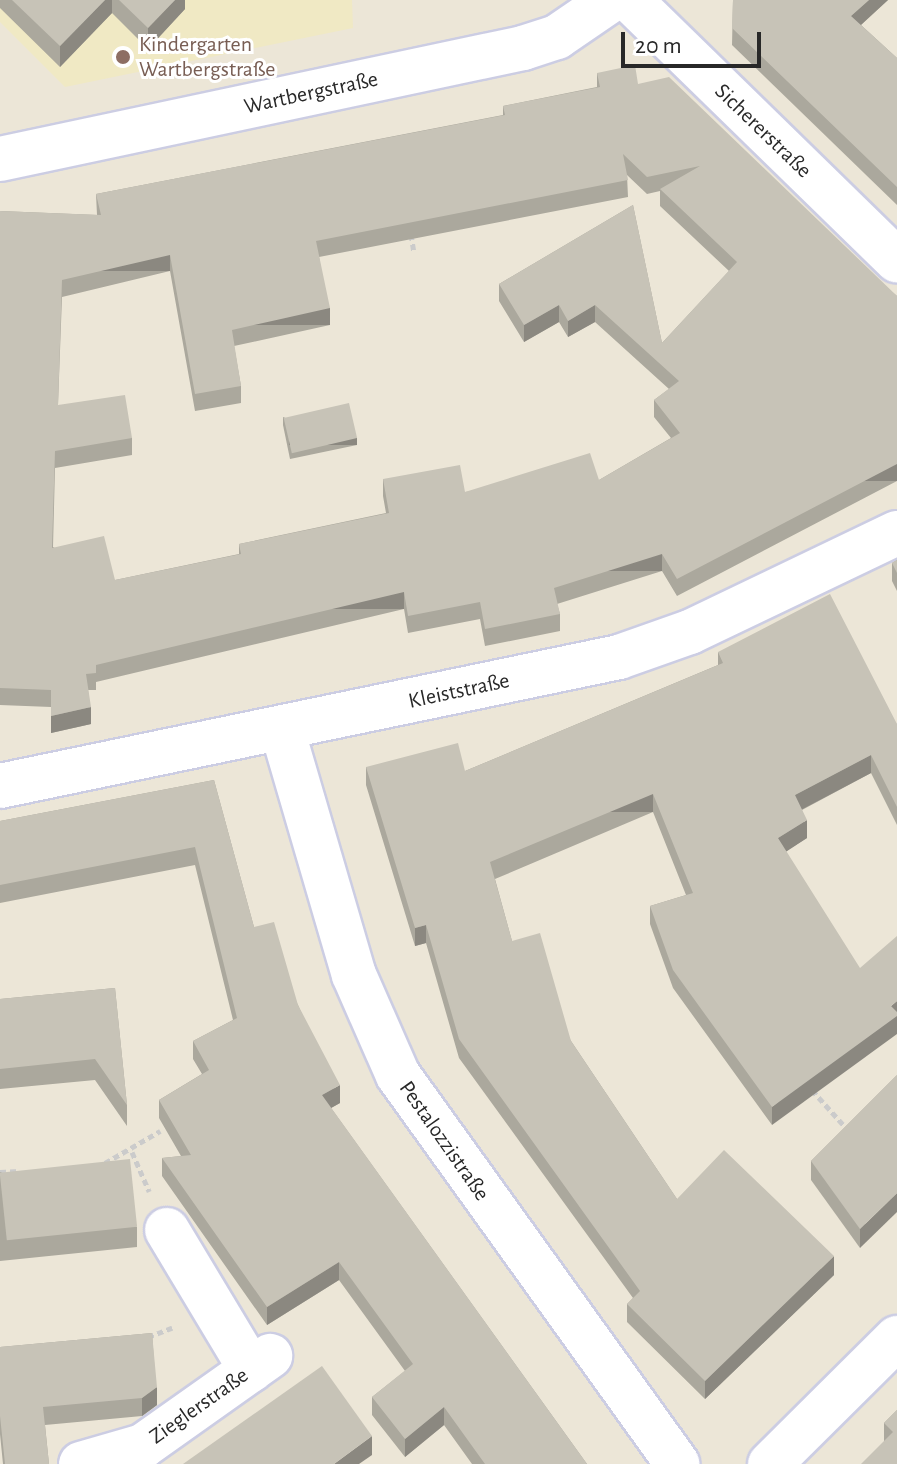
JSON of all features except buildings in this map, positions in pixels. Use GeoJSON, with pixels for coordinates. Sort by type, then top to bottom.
{"type":"FeatureCollection","features":[{"type":"Feature","properties":{"kind":"street","name":"Wartbergstraße"},"geometry":{"type":"LineString","coordinates":[[0,159],[523,48],[557,37],[611,0]]}},
{"type":"Feature","properties":{"kind":"street","name":"Sichererstraße"},"geometry":{"type":"LineString","coordinates":[[630,0],[897,261]]}},
{"type":"Feature","properties":{"kind":"street","name":"Kleiststraße"},"geometry":{"type":"LineString","coordinates":[[0,786],[619,657],[718,619],[897,533]]}},
{"type":"Feature","properties":{"kind":"street","name":"Pestalozzistraße"},"geometry":{"type":"LineString","coordinates":[[282,729],[354,975],[398,1075],[678,1464]]}},
{"type":"Feature","properties":{"kind":"street"},"geometry":{"type":"LineString","coordinates":[[167,1230],[212,1306]]}},
{"type":"Feature","properties":{"kind":"street","name":"Zieglerstraße"},"geometry":{"type":"LineString","coordinates":[[81,1464],[143,1446],[260,1363],[212,1306]]}},
{"type":"Feature","properties":{"kind":"street"},"geometry":{"type":"LineString","coordinates":[[770,1464],[897,1338]]}},
{"type":"Feature","properties":{"kind":"path"},"geometry":{"type":"LineString","coordinates":[[409,224],[414,253]]}},
{"type":"Feature","properties":{"kind":"path"},"geometry":{"type":"LineString","coordinates":[[802,1077],[853,1134]]}},
{"type":"Feature","properties":{"kind":"path"},"geometry":{"type":"LineString","coordinates":[[90,1164],[132,1152],[160,1131]]}},
{"type":"Feature","properties":{"kind":"path"},"geometry":{"type":"LineString","coordinates":[[0,1172],[30,1170]]}},
{"type":"Feature","properties":{"kind":"path"},"geometry":{"type":"LineString","coordinates":[[139,1338],[212,1306]]}},
{"type":"Feature","properties":{"kind":"shaded area","name":"Kindergarten Wartbergstraße"},"geometry":{"type":"Polygon","coordinates":[[[0,0],[352,0],[353,28],[65,87],[0,22],[0,0]]]}},
{"type":"Feature","properties":{"kind":"place","name":"Kindergarten Wartbergstraße"},"geometry":{"type":"Point","coordinates":[123,57]}}]}
